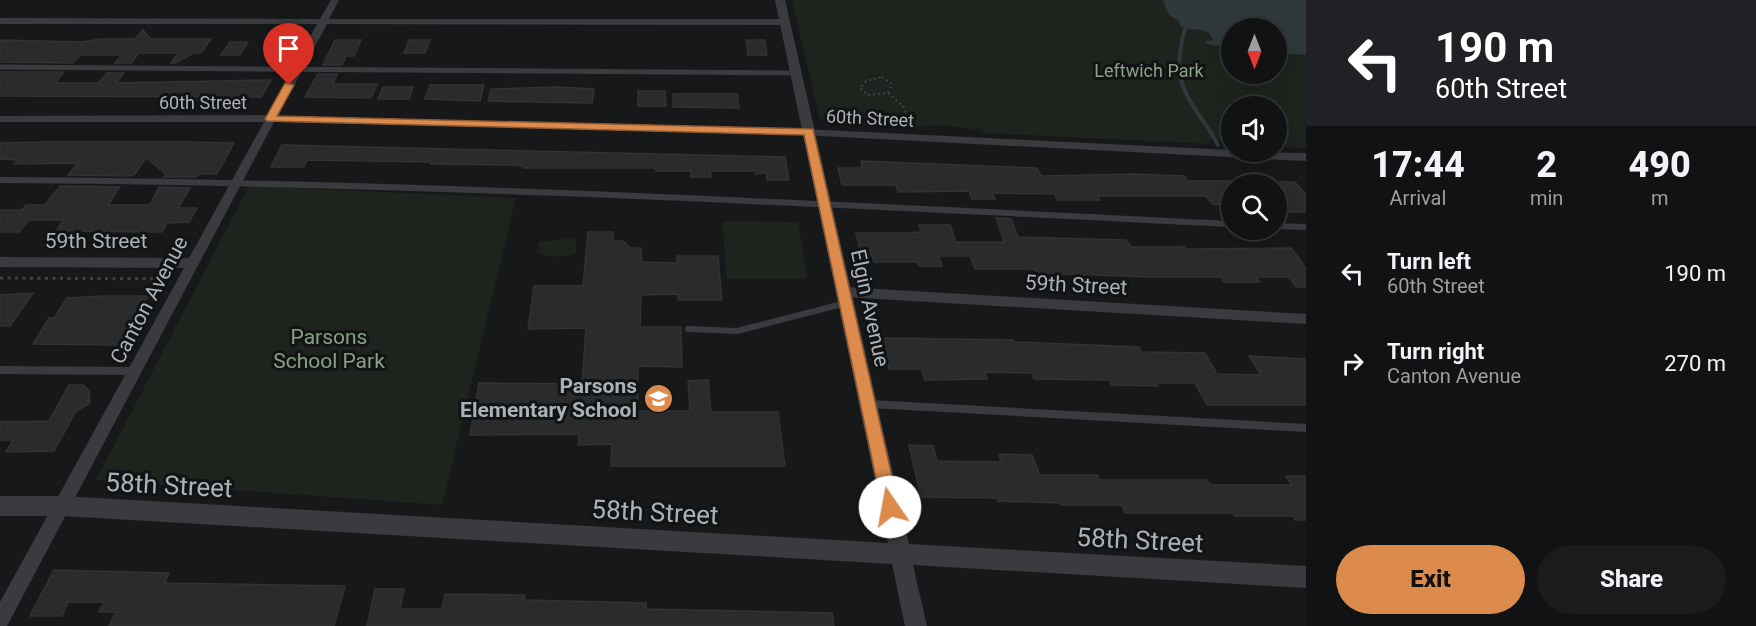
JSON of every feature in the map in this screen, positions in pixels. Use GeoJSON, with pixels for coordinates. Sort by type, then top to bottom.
{"type":"FeatureCollection","features":[{"type":"Feature","properties":{"kind":"street","name":"Canton Avenue"},"geometry":{"type":"LineString","coordinates":[[0,621],[335,0]]}},
{"type":"Feature","properties":{"kind":"street","name":"Elgin Avenue"},"geometry":{"type":"LineString","coordinates":[[780,0],[916,626]]}},
{"type":"Feature","properties":{"kind":"street"},"geometry":{"type":"LineString","coordinates":[[0,21],[785,22]]}},
{"type":"Feature","properties":{"kind":"street","name":"60th Street"},"geometry":{"type":"LineString","coordinates":[[0,119],[270,119],[809,132],[1306,157]]}},
{"type":"Feature","properties":{"kind":"street","name":"59th Street"},"geometry":{"type":"LineString","coordinates":[[0,262],[193,262]]}},
{"type":"Feature","properties":{"kind":"street","name":"59th Street"},"geometry":{"type":"LineString","coordinates":[[845,298],[1306,319]]}},
{"type":"Feature","properties":{"kind":"street","name":"58th Street"},"geometry":{"type":"LineString","coordinates":[[0,506],[62,506],[1306,577]]}},
{"type":"Feature","properties":{"kind":"lane"},"geometry":{"type":"LineString","coordinates":[[0,67],[796,73]]}},
{"type":"Feature","properties":{"kind":"lane"},"geometry":{"type":"LineString","coordinates":[[0,180],[236,181],[825,204],[1221,223]]}},
{"type":"Feature","properties":{"kind":"lane"},"geometry":{"type":"LineString","coordinates":[[1287,226],[1306,227]]}},
{"type":"Feature","properties":{"kind":"lane"},"geometry":{"type":"LineString","coordinates":[[688,329],[737,331],[845,298]]}},
{"type":"Feature","properties":{"kind":"lane"},"geometry":{"type":"LineString","coordinates":[[0,370],[134,371]]}},
{"type":"Feature","properties":{"kind":"lane"},"geometry":{"type":"LineString","coordinates":[[868,404],[1306,428]]}},
{"type":"Feature","properties":{"kind":"path"},"geometry":{"type":"LineString","coordinates":[[882,77],[892,84],[888,93],[871,96],[862,93],[860,88],[869,79],[882,77]]}},
{"type":"Feature","properties":{"kind":"path"},"geometry":{"type":"LineString","coordinates":[[888,93],[907,109],[911,128]]}},
{"type":"Feature","properties":{"kind":"path"},"geometry":{"type":"LineString","coordinates":[[0,278],[184,279]]}},
{"type":"Feature","properties":{"kind":"green space","name":"Leftwich Park"},"geometry":{"type":"Polygon","coordinates":[[[792,0],[1306,0],[1306,148],[1287,147],[1287,96],[1221,96],[1221,141],[1212,138],[1209,144],[983,133],[982,130],[938,125],[906,128],[829,124],[831,121],[821,119],[792,0]]]}},
{"type":"Feature","properties":{"kind":"green space","name":"Parsons School Park"},"geometry":{"type":"Polygon","coordinates":[[[249,186],[516,198],[442,505],[96,480],[249,186]]]}},
{"type":"Feature","properties":{"kind":"green space"},"geometry":{"type":"Polygon","coordinates":[[[722,221],[798,222],[808,279],[727,279],[722,221]]]}},
{"type":"Feature","properties":{"kind":"green space"},"geometry":{"type":"Polygon","coordinates":[[[573,238],[576,240],[576,253],[571,255],[556,257],[537,252],[539,242],[573,238]]]}},
{"type":"Feature","properties":{"kind":"shaded area"},"geometry":{"type":"Polygon","coordinates":[[[1163,0],[1306,0],[1306,55],[1287,54],[1287,18],[1221,18],[1221,46],[1207,44],[1205,41],[1213,40],[1207,32],[1180,26],[1179,21],[1169,15],[1163,0]]]}},
{"type":"Feature","properties":{"kind":"building"},"geometry":{"type":"Polygon","coordinates":[[[143,30],[151,39],[211,39],[201,53],[194,53],[175,63],[171,63],[178,53],[139,53],[131,63],[115,63],[122,55],[80,55],[73,63],[0,62],[0,40],[82,42],[101,39],[135,39],[143,30]]]}},
{"type":"Feature","properties":{"kind":"building"},"geometry":{"type":"Polygon","coordinates":[[[278,40],[293,40],[284,55],[270,55],[278,40]]]}},
{"type":"Feature","properties":{"kind":"building"},"geometry":{"type":"Polygon","coordinates":[[[335,40],[361,40],[354,56],[346,56],[342,65],[323,65],[335,40]]]}},
{"type":"Feature","properties":{"kind":"building"},"geometry":{"type":"Polygon","coordinates":[[[409,40],[430,40],[425,53],[404,53],[409,40]]]}},
{"type":"Feature","properties":{"kind":"building"},"geometry":{"type":"Polygon","coordinates":[[[746,40],[765,40],[767,55],[748,55],[746,40]]]}},
{"type":"Feature","properties":{"kind":"building"},"geometry":{"type":"Polygon","coordinates":[[[230,42],[248,42],[240,55],[221,55],[230,42]]]}},
{"type":"Feature","properties":{"kind":"building"},"geometry":{"type":"Polygon","coordinates":[[[0,72],[64,72],[55,83],[98,83],[107,73],[124,73],[116,83],[271,80],[261,97],[0,96],[0,72]]]}},
{"type":"Feature","properties":{"kind":"building"},"geometry":{"type":"Polygon","coordinates":[[[318,74],[337,74],[333,84],[377,84],[371,98],[305,97],[318,74]]]}},
{"type":"Feature","properties":{"kind":"building"},"geometry":{"type":"Polygon","coordinates":[[[430,85],[484,85],[480,101],[425,99],[430,85]]]}},
{"type":"Feature","properties":{"kind":"building"},"geometry":{"type":"Polygon","coordinates":[[[383,87],[413,87],[409,99],[378,99],[383,87]]]}},
{"type":"Feature","properties":{"kind":"building"},"geometry":{"type":"Polygon","coordinates":[[[557,87],[594,89],[592,103],[488,101],[491,89],[557,87]]]}},
{"type":"Feature","properties":{"kind":"building"},"geometry":{"type":"Polygon","coordinates":[[[638,91],[665,91],[666,106],[638,106],[638,91]]]}},
{"type":"Feature","properties":{"kind":"building"},"geometry":{"type":"Polygon","coordinates":[[[673,94],[737,94],[739,108],[673,107],[673,94]]]}},
{"type":"Feature","properties":{"kind":"building"},"geometry":{"type":"Polygon","coordinates":[[[0,143],[234,143],[217,174],[198,174],[196,177],[164,177],[166,174],[146,158],[134,175],[128,176],[68,175],[78,163],[14,164],[18,160],[0,159],[0,143]]]}},
{"type":"Feature","properties":{"kind":"building"},"geometry":{"type":"Polygon","coordinates":[[[282,145],[785,157],[789,180],[767,180],[766,173],[756,174],[755,171],[710,171],[711,177],[691,177],[691,171],[656,171],[656,168],[523,168],[523,166],[512,165],[430,164],[431,162],[307,160],[304,167],[271,167],[282,145]]]}},
{"type":"Feature","properties":{"kind":"building"},"geometry":{"type":"Polygon","coordinates":[[[861,161],[1037,168],[1041,176],[1135,174],[1184,176],[1187,181],[1221,181],[1221,204],[1212,204],[1206,196],[1098,196],[1100,200],[1057,200],[1054,194],[992,193],[995,199],[972,199],[969,191],[898,192],[896,185],[842,185],[838,168],[862,168],[861,161]]]}},
{"type":"Feature","properties":{"kind":"building"},"geometry":{"type":"Polygon","coordinates":[[[1287,182],[1295,182],[1306,195],[1306,212],[1288,212],[1287,182]]]}},
{"type":"Feature","properties":{"kind":"building"},"geometry":{"type":"Polygon","coordinates":[[[60,186],[120,187],[108,205],[150,205],[159,187],[190,188],[178,208],[197,208],[189,222],[167,223],[162,232],[56,231],[64,220],[29,220],[19,232],[0,232],[0,210],[22,210],[26,205],[45,205],[60,186]]]}},
{"type":"Feature","properties":{"kind":"building"},"geometry":{"type":"Polygon","coordinates":[[[996,218],[1011,219],[1018,237],[1126,240],[1131,247],[1291,248],[1306,268],[1306,287],[1296,287],[1289,277],[1256,277],[1260,282],[1224,282],[1221,277],[1150,277],[1036,273],[1035,269],[975,269],[970,256],[939,256],[942,266],[919,266],[918,262],[874,262],[872,255],[861,255],[856,233],[921,232],[919,225],[950,225],[956,242],[1004,242],[996,218]]]}},
{"type":"Feature","properties":{"kind":"building"},"geometry":{"type":"Polygon","coordinates":[[[588,232],[613,232],[613,241],[623,241],[630,248],[641,248],[642,262],[677,263],[677,256],[718,256],[722,300],[678,300],[678,294],[641,295],[640,327],[681,327],[682,367],[638,366],[638,411],[690,411],[688,381],[708,380],[711,412],[778,412],[785,466],[611,466],[612,444],[578,445],[579,434],[470,435],[479,383],[582,384],[586,328],[528,329],[534,286],[583,286],[588,232]]]}},
{"type":"Feature","properties":{"kind":"building"},"geometry":{"type":"Polygon","coordinates":[[[33,293],[10,326],[0,326],[0,295],[33,293]]]}},
{"type":"Feature","properties":{"kind":"building"},"geometry":{"type":"Polygon","coordinates":[[[148,296],[120,345],[33,344],[49,318],[54,318],[67,298],[148,296]]]}},
{"type":"Feature","properties":{"kind":"building"},"geometry":{"type":"Polygon","coordinates":[[[881,338],[1013,340],[1014,342],[1139,347],[1141,352],[1205,353],[1217,374],[1261,375],[1249,356],[1306,359],[1306,405],[1207,405],[1195,383],[1156,383],[1158,386],[1111,385],[1109,380],[1034,379],[1032,373],[985,372],[987,379],[925,380],[921,369],[889,369],[881,338]]]}},
{"type":"Feature","properties":{"kind":"building"},"geometry":{"type":"Polygon","coordinates":[[[69,385],[83,385],[89,390],[90,403],[76,411],[54,451],[6,452],[13,440],[0,440],[0,422],[49,421],[69,385]]]}},
{"type":"Feature","properties":{"kind":"building"},"geometry":{"type":"Polygon","coordinates":[[[909,445],[933,446],[937,461],[1001,462],[999,454],[1032,455],[1040,475],[1097,475],[1099,480],[1207,480],[1210,485],[1292,485],[1286,476],[1306,476],[1306,520],[1295,520],[1293,516],[1235,516],[1233,513],[1125,513],[1122,505],[1061,505],[1060,503],[998,501],[997,498],[921,497],[909,445]]]}},
{"type":"Feature","properties":{"kind":"building"},"geometry":{"type":"Polygon","coordinates":[[[54,570],[169,573],[165,583],[345,586],[334,626],[109,626],[116,612],[99,612],[104,602],[68,602],[62,616],[30,616],[54,570]]]}},
{"type":"Feature","properties":{"kind":"building"},"geometry":{"type":"Polygon","coordinates":[[[375,589],[404,589],[400,609],[442,609],[445,594],[525,595],[524,600],[646,603],[646,609],[832,613],[834,626],[367,626],[375,589]]]}},
{"type":"Feature","properties":{"kind":"waterway"},"geometry":{"type":"LineString","coordinates":[[1185,29],[1180,49],[1181,80],[1191,103],[1218,145]]}},
{"type":"Feature","properties":{"kind":"place","name":"Parsons Elementary School"},"geometry":{"type":"Point","coordinates":[658,398]}},
{"type":"Feature","properties":{"kind":"route"},"geometry":{"type":"LineString","coordinates":[[289,85],[270,119],[809,132],[890,507]]}}]}
